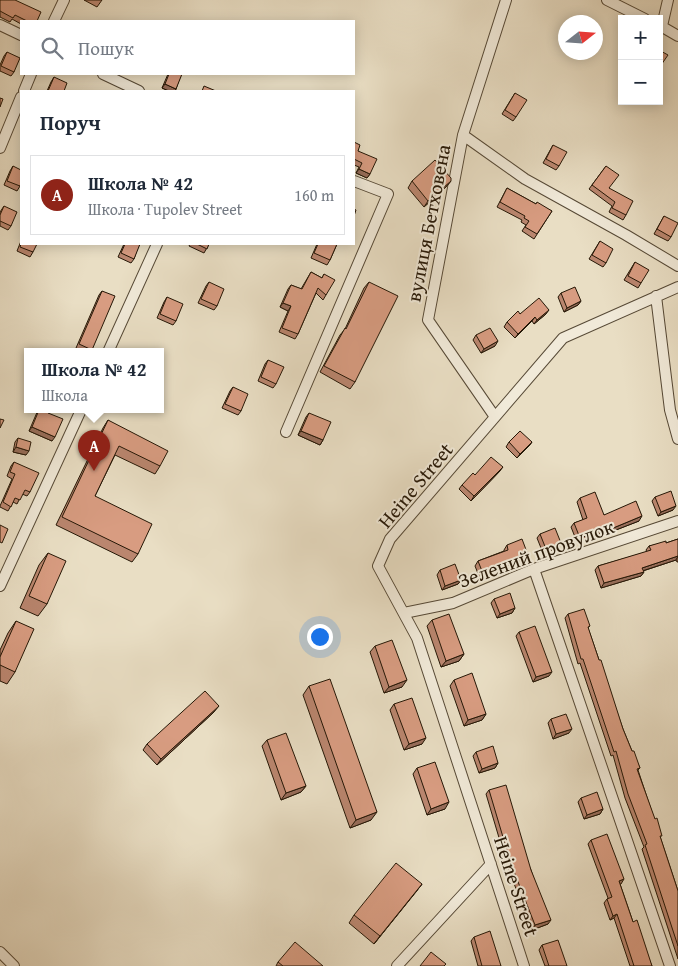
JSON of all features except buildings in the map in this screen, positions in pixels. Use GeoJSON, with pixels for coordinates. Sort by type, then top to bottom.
{"type":"FeatureCollection","features":[{"type":"Feature","properties":{"kind":"street"},"geometry":{"type":"LineString","coordinates":[[54,20],[64,0]]}},
{"type":"Feature","properties":{"kind":"street","name":"вулиця Бетховена"},"geometry":{"type":"LineString","coordinates":[[495,417],[428,320],[463,135],[506,0]]}},
{"type":"Feature","properties":{"kind":"street"},"geometry":{"type":"LineString","coordinates":[[606,0],[638,15]]}},
{"type":"Feature","properties":{"kind":"street"},"geometry":{"type":"LineString","coordinates":[[663,16],[668,0]]}},
{"type":"Feature","properties":{"kind":"street"},"geometry":{"type":"LineString","coordinates":[[0,25],[20,35]]}},
{"type":"Feature","properties":{"kind":"street"},"geometry":{"type":"LineString","coordinates":[[663,28],[678,36]]}},
{"type":"Feature","properties":{"kind":"street"},"geometry":{"type":"LineString","coordinates":[[24,90],[31,75]]}},
{"type":"Feature","properties":{"kind":"street"},"geometry":{"type":"LineString","coordinates":[[105,75],[137,90]]}},
{"type":"Feature","properties":{"kind":"street"},"geometry":{"type":"LineString","coordinates":[[0,148],[20,100]]}},
{"type":"Feature","properties":{"kind":"street"},"geometry":{"type":"LineString","coordinates":[[463,135],[525,178],[678,266]]}},
{"type":"Feature","properties":{"kind":"street"},"geometry":{"type":"LineString","coordinates":[[286,432],[388,194],[355,181]]}},
{"type":"Feature","properties":{"kind":"street"},"geometry":{"type":"LineString","coordinates":[[110,348],[157,245]]}},
{"type":"Feature","properties":{"kind":"street","name":"Heine Street"},"geometry":{"type":"LineString","coordinates":[[524,966],[418,638],[378,566],[390,539],[563,338],[678,286]]}},
{"type":"Feature","properties":{"kind":"street"},"geometry":{"type":"LineString","coordinates":[[656,296],[670,410],[678,438]]}},
{"type":"Feature","properties":{"kind":"street"},"geometry":{"type":"LineString","coordinates":[[0,586],[80,413]]}},
{"type":"Feature","properties":{"kind":"street","name":"Зелений провулок"},"geometry":{"type":"LineString","coordinates":[[404,613],[453,603],[534,569],[678,521]]}},
{"type":"Feature","properties":{"kind":"street"},"geometry":{"type":"LineString","coordinates":[[534,569],[670,966]]}},
{"type":"Feature","properties":{"kind":"street"},"geometry":{"type":"LineString","coordinates":[[397,966],[491,864]]}},
{"type":"Feature","properties":{"kind":"street"},"geometry":{"type":"LineString","coordinates":[[0,952],[14,966]]}},
{"type":"Feature","properties":{"kind":"place","name":"Школа № 42"},"geometry":{"type":"Point","coordinates":[94,471]}}]}
